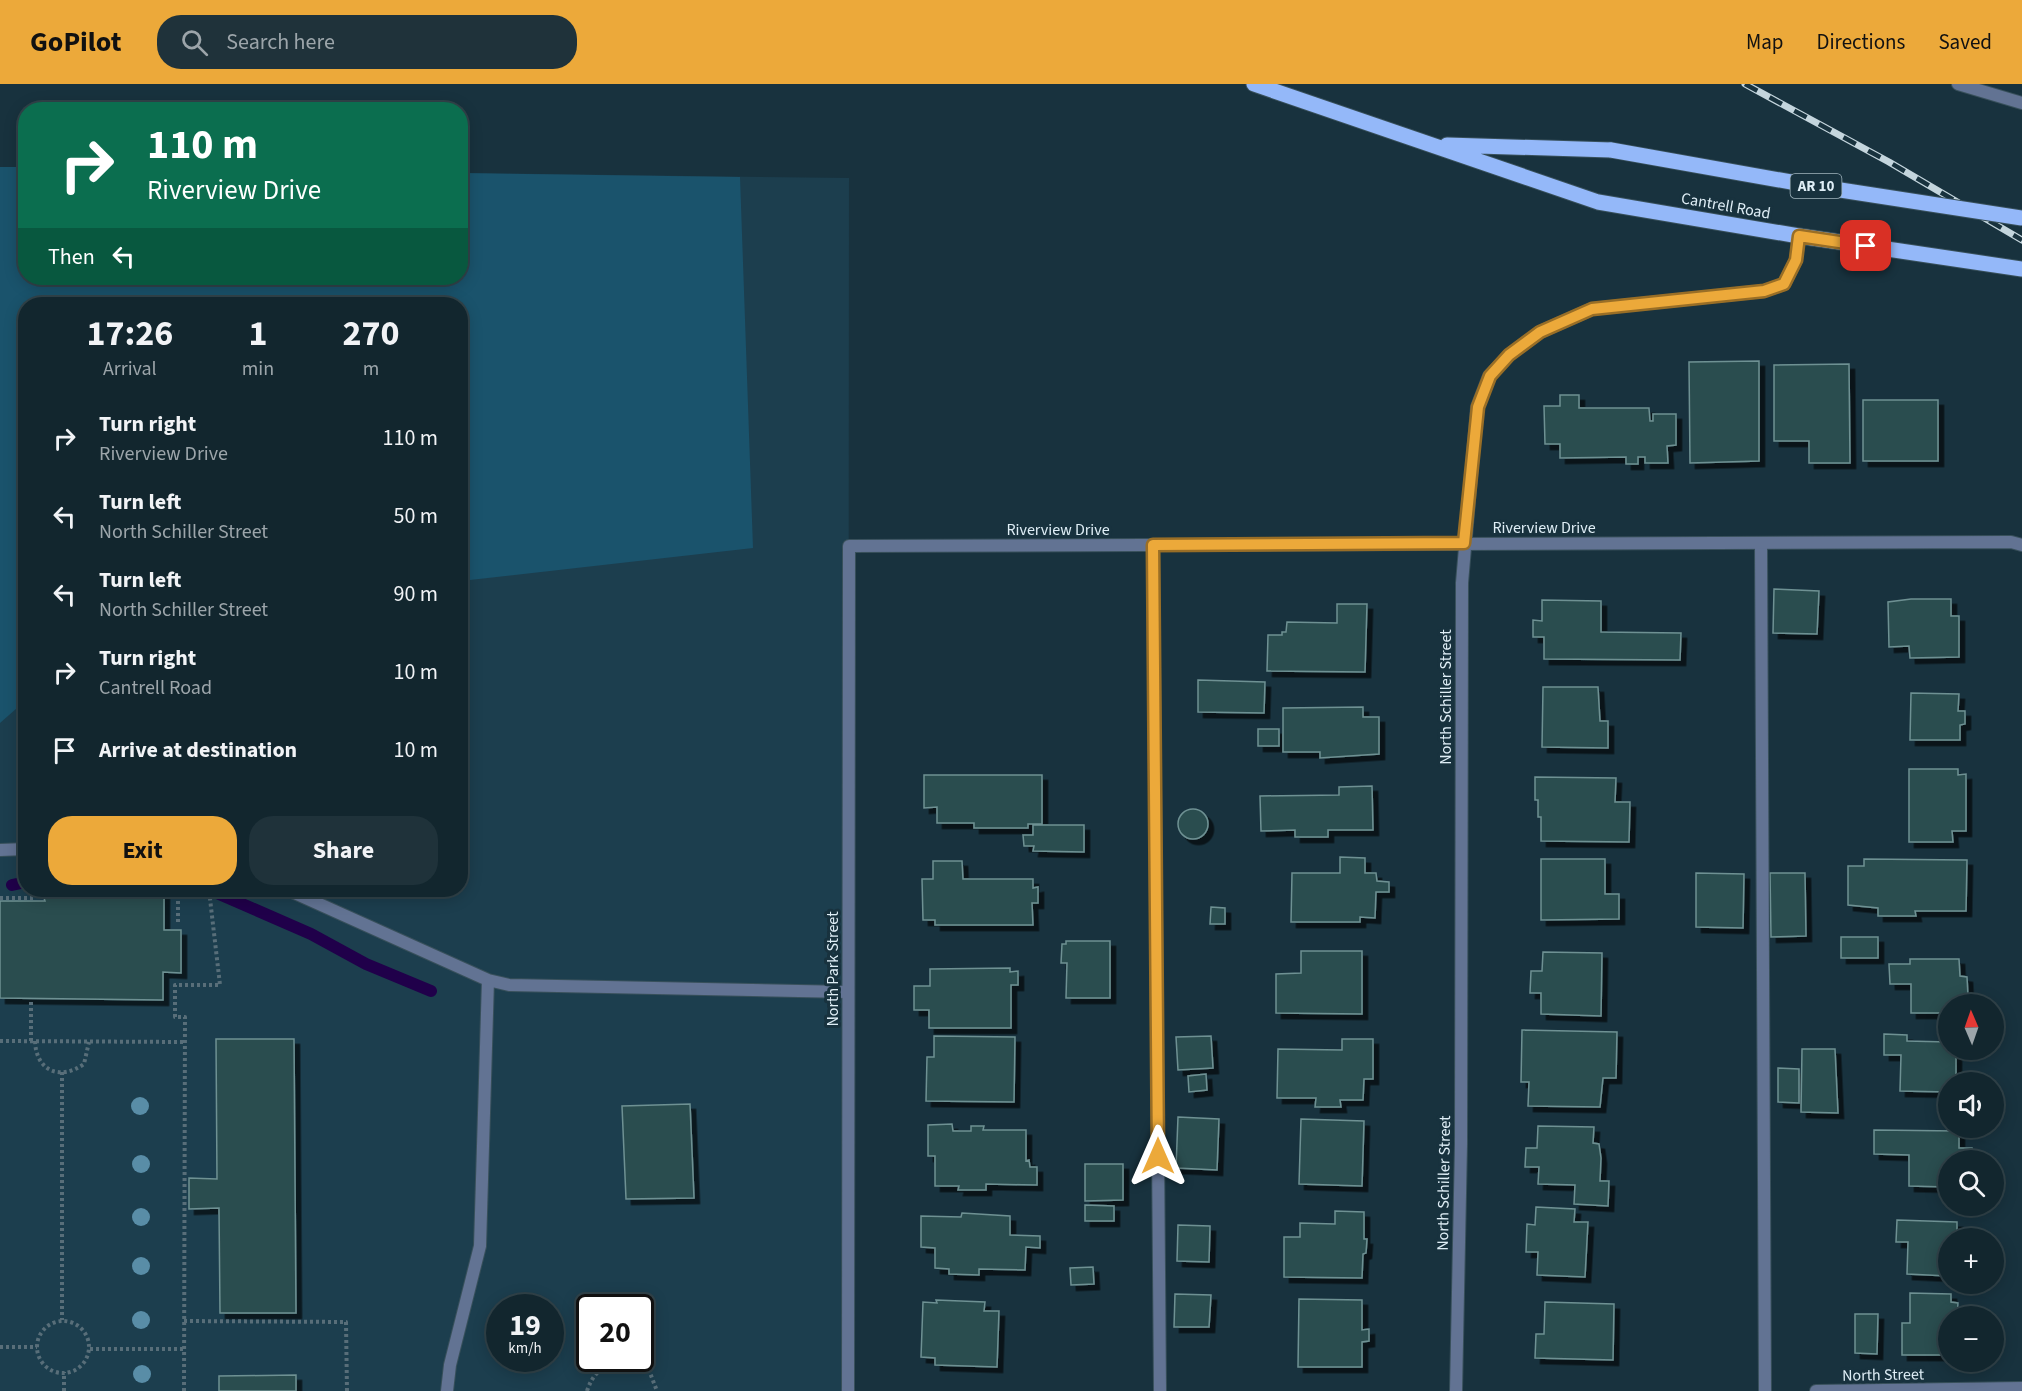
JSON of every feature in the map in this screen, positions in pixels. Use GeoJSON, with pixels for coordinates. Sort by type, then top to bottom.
{"type":"FeatureCollection","features":[{"type":"Feature","properties":{"kind":"main road","name":"Cantrell Road"},"geometry":{"type":"LineString","coordinates":[[1254,84],[1598,202],[1799,236],[2022,269]]}},
{"type":"Feature","properties":{"kind":"main road","name":"Cantrell Road"},"geometry":{"type":"LineString","coordinates":[[1432,145],[1611,150],[1808,185],[2022,218]]}},
{"type":"Feature","properties":{"kind":"street"},"geometry":{"type":"LineString","coordinates":[[1958,84],[2022,103]]}},
{"type":"Feature","properties":{"kind":"street","name":"North Schiller Street"},"geometry":{"type":"LineString","coordinates":[[1456,1391],[1461,1132],[1464,543],[1478,407],[1490,376],[1509,355],[1540,332],[1592,309],[1764,291],[1784,284],[1796,260],[1799,236]]}},
{"type":"Feature","properties":{"kind":"street","name":"Riverview Drive"},"geometry":{"type":"LineString","coordinates":[[849,546],[1464,543],[1761,545],[1895,541],[2011,542],[2022,545]]}},
{"type":"Feature","properties":{"kind":"street"},"geometry":{"type":"LineString","coordinates":[[1153,545],[1160,1391]]}},
{"type":"Feature","properties":{"kind":"street"},"geometry":{"type":"LineString","coordinates":[[1761,545],[1765,1391]]}},
{"type":"Feature","properties":{"kind":"street","name":"North Park Street"},"geometry":{"type":"LineString","coordinates":[[848,1391],[849,546]]}},
{"type":"Feature","properties":{"kind":"street"},"geometry":{"type":"LineString","coordinates":[[0,850],[18,849]]}},
{"type":"Feature","properties":{"kind":"street"},"geometry":{"type":"LineString","coordinates":[[304,897],[488,980],[509,985],[551,988],[848,992]]}},
{"type":"Feature","properties":{"kind":"street"},"geometry":{"type":"LineString","coordinates":[[447,1391],[450,1365],[480,1246],[488,980]]}},
{"type":"Feature","properties":{"kind":"street","name":"North Street"},"geometry":{"type":"LineString","coordinates":[[1816,1391],[2022,1388]]}},
{"type":"Feature","properties":{"kind":"path"},"geometry":{"type":"LineString","coordinates":[[0,898],[34,897]]}},
{"type":"Feature","properties":{"kind":"path"},"geometry":{"type":"LineString","coordinates":[[178,897],[178,925]]}},
{"type":"Feature","properties":{"kind":"path"},"geometry":{"type":"LineString","coordinates":[[184,1391],[185,1017],[175,1017],[175,985],[220,985],[210,897]]}},
{"type":"Feature","properties":{"kind":"path"},"geometry":{"type":"LineString","coordinates":[[31,999],[33,1041],[38,1059],[54,1071],[71,1072],[84,1064],[90,1049],[89,1042]]}},
{"type":"Feature","properties":{"kind":"path"},"geometry":{"type":"LineString","coordinates":[[0,1041],[184,1042]]}},
{"type":"Feature","properties":{"kind":"path"},"geometry":{"type":"LineString","coordinates":[[62,1072],[62,1320]]}},
{"type":"Feature","properties":{"kind":"path"},"geometry":{"type":"LineString","coordinates":[[62,1320],[79,1326],[85,1332],[90,1349],[83,1365],[76,1370],[64,1372],[49,1369],[43,1363],[37,1347],[42,1331],[62,1320]]}},
{"type":"Feature","properties":{"kind":"path"},"geometry":{"type":"LineString","coordinates":[[184,1321],[346,1322],[347,1391]]}},
{"type":"Feature","properties":{"kind":"path"},"geometry":{"type":"LineString","coordinates":[[0,1347],[37,1347]]}},
{"type":"Feature","properties":{"kind":"path"},"geometry":{"type":"LineString","coordinates":[[90,1349],[184,1349]]}},
{"type":"Feature","properties":{"kind":"path"},"geometry":{"type":"LineString","coordinates":[[587,1391],[595,1376],[613,1362],[626,1361],[647,1365],[657,1391]]}},
{"type":"Feature","properties":{"kind":"path"},"geometry":{"type":"LineString","coordinates":[[64,1372],[64,1391]]}},
{"type":"Feature","properties":{"kind":"shaded area"},"geometry":{"type":"Polygon","coordinates":[[[0,167],[18,167],[18,285],[468,285],[468,173],[849,178],[848,1391],[0,1391],[0,167]]]}},
{"type":"Feature","properties":{"kind":"shaded area"},"geometry":{"type":"Polygon","coordinates":[[[0,167],[18,167],[18,285],[468,285],[468,173],[740,177],[753,548],[468,580],[468,297],[18,297],[18,707],[0,723],[0,167]]]}},
{"type":"Feature","properties":{"kind":"building"},"geometry":{"type":"Polygon","coordinates":[[[1759,361],[1759,461],[1690,463],[1689,362],[1759,361]]]}},
{"type":"Feature","properties":{"kind":"building"},"geometry":{"type":"Polygon","coordinates":[[[1849,364],[1850,463],[1809,463],[1809,441],[1774,441],[1774,365],[1849,364]]]}},
{"type":"Feature","properties":{"kind":"building"},"geometry":{"type":"Polygon","coordinates":[[[1560,395],[1579,395],[1579,408],[1649,408],[1650,421],[1653,421],[1653,414],[1676,414],[1676,445],[1667,446],[1668,463],[1645,463],[1645,457],[1638,457],[1638,464],[1626,464],[1626,457],[1560,458],[1560,444],[1545,444],[1544,406],[1560,406],[1560,395]]]}},
{"type":"Feature","properties":{"kind":"building"},"geometry":{"type":"Polygon","coordinates":[[[1863,400],[1938,400],[1938,461],[1863,461],[1863,400]]]}},
{"type":"Feature","properties":{"kind":"building"},"geometry":{"type":"Polygon","coordinates":[[[1774,589],[1819,591],[1817,634],[1773,633],[1774,589]]]}},
{"type":"Feature","properties":{"kind":"building"},"geometry":{"type":"Polygon","coordinates":[[[1911,599],[1951,599],[1951,616],[1959,616],[1959,657],[1910,658],[1909,646],[1889,647],[1888,602],[1911,599]]]}},
{"type":"Feature","properties":{"kind":"building"},"geometry":{"type":"Polygon","coordinates":[[[1542,600],[1601,601],[1601,632],[1681,633],[1680,660],[1544,659],[1544,637],[1533,637],[1533,620],[1542,621],[1542,600]]]}},
{"type":"Feature","properties":{"kind":"building"},"geometry":{"type":"Polygon","coordinates":[[[1337,604],[1367,604],[1365,672],[1267,671],[1268,635],[1282,635],[1282,632],[1286,632],[1287,622],[1337,623],[1337,604]]]}},
{"type":"Feature","properties":{"kind":"building"},"geometry":{"type":"Polygon","coordinates":[[[1198,680],[1265,682],[1264,713],[1198,712],[1198,680]]]}},
{"type":"Feature","properties":{"kind":"building"},"geometry":{"type":"Polygon","coordinates":[[[1543,687],[1598,687],[1600,721],[1608,721],[1608,748],[1542,747],[1543,687]]]}},
{"type":"Feature","properties":{"kind":"building"},"geometry":{"type":"Polygon","coordinates":[[[1911,693],[1959,694],[1958,711],[1965,711],[1965,724],[1960,725],[1960,740],[1910,740],[1911,693]]]}},
{"type":"Feature","properties":{"kind":"building"},"geometry":{"type":"Polygon","coordinates":[[[1363,707],[1363,717],[1379,717],[1379,754],[1320,758],[1320,752],[1283,752],[1283,708],[1363,707]]]}},
{"type":"Feature","properties":{"kind":"building"},"geometry":{"type":"Polygon","coordinates":[[[1258,729],[1279,729],[1279,746],[1258,746],[1258,729]]]}},
{"type":"Feature","properties":{"kind":"building"},"geometry":{"type":"Polygon","coordinates":[[[1909,769],[1958,769],[1958,775],[1966,774],[1966,831],[1952,831],[1953,842],[1909,842],[1909,769]]]}},
{"type":"Feature","properties":{"kind":"building"},"geometry":{"type":"Polygon","coordinates":[[[924,775],[1042,775],[1042,824],[1028,824],[1028,828],[974,828],[974,823],[937,823],[937,807],[924,808],[924,775]]]}},
{"type":"Feature","properties":{"kind":"building"},"geometry":{"type":"Polygon","coordinates":[[[1535,777],[1616,778],[1615,802],[1630,802],[1629,842],[1541,841],[1541,817],[1538,817],[1538,800],[1535,800],[1535,777]]]}},
{"type":"Feature","properties":{"kind":"building"},"geometry":{"type":"Polygon","coordinates":[[[1372,786],[1373,830],[1328,830],[1328,837],[1295,837],[1295,830],[1261,831],[1260,796],[1339,795],[1339,787],[1372,786]]]}},
{"type":"Feature","properties":{"kind":"building"},"geometry":{"type":"Polygon","coordinates":[[[1193,809],[1203,814],[1208,824],[1203,834],[1193,839],[1183,834],[1178,824],[1183,814],[1193,809]]]}},
{"type":"Feature","properties":{"kind":"building"},"geometry":{"type":"Polygon","coordinates":[[[1033,825],[1084,825],[1084,852],[1033,851],[1034,846],[1024,846],[1023,835],[1033,835],[1033,825]]]}},
{"type":"Feature","properties":{"kind":"building"},"geometry":{"type":"Polygon","coordinates":[[[1340,857],[1365,858],[1365,873],[1376,873],[1377,881],[1389,882],[1389,892],[1376,892],[1375,918],[1360,917],[1360,922],[1291,922],[1292,873],[1340,873],[1340,857]]]}},
{"type":"Feature","properties":{"kind":"building"},"geometry":{"type":"Polygon","coordinates":[[[1541,859],[1605,859],[1605,894],[1619,894],[1619,919],[1541,920],[1541,859]]]}},
{"type":"Feature","properties":{"kind":"building"},"geometry":{"type":"Polygon","coordinates":[[[1864,859],[1967,860],[1966,911],[1915,911],[1916,916],[1878,916],[1878,908],[1848,905],[1848,866],[1864,866],[1864,859]]]}},
{"type":"Feature","properties":{"kind":"building"},"geometry":{"type":"Polygon","coordinates":[[[933,861],[962,861],[963,879],[1033,879],[1033,888],[1038,887],[1038,903],[1032,903],[1033,925],[935,925],[935,920],[923,920],[922,879],[933,879],[933,861]]]}},
{"type":"Feature","properties":{"kind":"building"},"geometry":{"type":"Polygon","coordinates":[[[1696,873],[1744,874],[1743,928],[1696,927],[1696,873]]]}},
{"type":"Feature","properties":{"kind":"building"},"geometry":{"type":"Polygon","coordinates":[[[1770,873],[1805,873],[1806,936],[1771,937],[1770,873]]]}},
{"type":"Feature","properties":{"kind":"building"},"geometry":{"type":"Polygon","coordinates":[[[44,897],[164,897],[164,930],[181,930],[181,973],[163,972],[163,1000],[0,998],[0,901],[45,901],[44,897]]]}},
{"type":"Feature","properties":{"kind":"building"},"geometry":{"type":"Polygon","coordinates":[[[1211,907],[1225,908],[1225,924],[1210,924],[1211,907]]]}},
{"type":"Feature","properties":{"kind":"building"},"geometry":{"type":"Polygon","coordinates":[[[1841,937],[1878,937],[1878,958],[1841,958],[1841,937]]]}},
{"type":"Feature","properties":{"kind":"building"},"geometry":{"type":"Polygon","coordinates":[[[1066,941],[1110,941],[1110,998],[1066,998],[1067,963],[1061,963],[1062,944],[1066,944],[1066,941]]]}},
{"type":"Feature","properties":{"kind":"building"},"geometry":{"type":"Polygon","coordinates":[[[1301,951],[1362,951],[1362,1014],[1276,1013],[1276,974],[1301,973],[1301,951]]]}},
{"type":"Feature","properties":{"kind":"building"},"geometry":{"type":"Polygon","coordinates":[[[1543,952],[1602,953],[1601,1016],[1541,1014],[1541,993],[1530,993],[1531,971],[1542,971],[1543,952]]]}},
{"type":"Feature","properties":{"kind":"building"},"geometry":{"type":"Polygon","coordinates":[[[1910,959],[1959,959],[1960,976],[1967,977],[1968,994],[1938,994],[1938,1013],[1911,1013],[1911,984],[1890,984],[1889,964],[1910,964],[1910,959]]]}},
{"type":"Feature","properties":{"kind":"building"},"geometry":{"type":"Polygon","coordinates":[[[1010,968],[1010,972],[1018,971],[1018,985],[1011,985],[1011,1028],[929,1028],[929,1010],[914,1010],[914,986],[930,986],[930,969],[1010,968]]]}},
{"type":"Feature","properties":{"kind":"building"},"geometry":{"type":"Polygon","coordinates":[[[1522,1030],[1617,1032],[1616,1078],[1603,1078],[1600,1107],[1528,1106],[1529,1082],[1521,1082],[1522,1030]]]}},
{"type":"Feature","properties":{"kind":"building"},"geometry":{"type":"Polygon","coordinates":[[[1884,1034],[1907,1035],[1907,1041],[1938,1042],[1938,1060],[1956,1060],[1956,1072],[1938,1072],[1938,1092],[1900,1091],[1901,1055],[1884,1055],[1884,1034]]]}},
{"type":"Feature","properties":{"kind":"building"},"geometry":{"type":"Polygon","coordinates":[[[934,1036],[1015,1037],[1014,1102],[926,1101],[927,1057],[934,1057],[934,1036]]]}},
{"type":"Feature","properties":{"kind":"building"},"geometry":{"type":"Polygon","coordinates":[[[1211,1036],[1213,1068],[1178,1070],[1176,1037],[1211,1036]]]}},
{"type":"Feature","properties":{"kind":"building"},"geometry":{"type":"Polygon","coordinates":[[[216,1039],[294,1039],[296,1313],[220,1313],[219,1208],[189,1209],[189,1178],[217,1179],[216,1039]]]}},
{"type":"Feature","properties":{"kind":"building"},"geometry":{"type":"Polygon","coordinates":[[[1342,1039],[1373,1039],[1373,1079],[1364,1079],[1363,1100],[1340,1100],[1341,1107],[1315,1107],[1316,1098],[1277,1098],[1278,1049],[1342,1050],[1342,1039]]]}},
{"type":"Feature","properties":{"kind":"building"},"geometry":{"type":"Polygon","coordinates":[[[1802,1049],[1835,1049],[1838,1113],[1801,1112],[1802,1049]]]}},
{"type":"Feature","properties":{"kind":"building"},"geometry":{"type":"Polygon","coordinates":[[[1778,1068],[1799,1069],[1799,1103],[1778,1102],[1778,1068]]]}},
{"type":"Feature","properties":{"kind":"building"},"geometry":{"type":"Polygon","coordinates":[[[1206,1074],[1207,1090],[1189,1092],[1188,1076],[1206,1074]]]}},
{"type":"Feature","properties":{"kind":"building"},"geometry":{"type":"Polygon","coordinates":[[[690,1104],[694,1198],[626,1199],[622,1106],[690,1104]]]}},
{"type":"Feature","properties":{"kind":"building"},"geometry":{"type":"Polygon","coordinates":[[[1178,1117],[1219,1119],[1217,1170],[1176,1168],[1178,1117]]]}},
{"type":"Feature","properties":{"kind":"building"},"geometry":{"type":"Polygon","coordinates":[[[1301,1119],[1364,1121],[1362,1186],[1299,1184],[1301,1119]]]}},
{"type":"Feature","properties":{"kind":"building"},"geometry":{"type":"Polygon","coordinates":[[[952,1124],[953,1131],[971,1131],[971,1126],[984,1126],[983,1130],[1026,1130],[1026,1161],[1029,1160],[1030,1167],[1037,1167],[1037,1185],[986,1184],[986,1190],[958,1190],[959,1186],[935,1186],[935,1156],[928,1156],[928,1125],[952,1124]]]}},
{"type":"Feature","properties":{"kind":"building"},"geometry":{"type":"Polygon","coordinates":[[[1538,1126],[1594,1127],[1593,1143],[1599,1144],[1601,1158],[1600,1181],[1609,1181],[1608,1206],[1574,1204],[1575,1185],[1538,1184],[1539,1167],[1525,1167],[1526,1148],[1537,1148],[1538,1126]]]}},
{"type":"Feature","properties":{"kind":"building"},"geometry":{"type":"Polygon","coordinates":[[[1874,1130],[1938,1131],[1938,1138],[1959,1138],[1959,1148],[1972,1148],[1972,1150],[1938,1150],[1938,1187],[1909,1186],[1909,1155],[1874,1154],[1874,1130]]]}},
{"type":"Feature","properties":{"kind":"building"},"geometry":{"type":"Polygon","coordinates":[[[1085,1164],[1123,1164],[1123,1200],[1085,1201],[1085,1164]]]}},
{"type":"Feature","properties":{"kind":"building"},"geometry":{"type":"Polygon","coordinates":[[[1085,1205],[1114,1206],[1114,1221],[1085,1221],[1085,1205]]]}},
{"type":"Feature","properties":{"kind":"building"},"geometry":{"type":"Polygon","coordinates":[[[1536,1207],[1575,1209],[1574,1222],[1588,1222],[1585,1277],[1537,1275],[1538,1252],[1526,1252],[1527,1224],[1535,1225],[1536,1207]]]}},
{"type":"Feature","properties":{"kind":"building"},"geometry":{"type":"Polygon","coordinates":[[[1335,1211],[1364,1212],[1364,1239],[1367,1239],[1366,1253],[1363,1254],[1362,1278],[1284,1277],[1284,1237],[1300,1237],[1300,1223],[1335,1224],[1335,1211]]]}},
{"type":"Feature","properties":{"kind":"building"},"geometry":{"type":"Polygon","coordinates":[[[962,1213],[1010,1216],[1010,1235],[1040,1236],[1040,1248],[1026,1247],[1025,1270],[979,1269],[979,1275],[949,1274],[949,1269],[935,1268],[935,1248],[921,1247],[921,1216],[961,1217],[962,1213]]]}},
{"type":"Feature","properties":{"kind":"building"},"geometry":{"type":"Polygon","coordinates":[[[1897,1220],[1957,1222],[1957,1228],[1938,1228],[1938,1276],[1907,1274],[1908,1242],[1896,1242],[1897,1220]]]}},
{"type":"Feature","properties":{"kind":"building"},"geometry":{"type":"Polygon","coordinates":[[[1178,1225],[1210,1226],[1209,1262],[1177,1261],[1178,1225]]]}},
{"type":"Feature","properties":{"kind":"building"},"geometry":{"type":"Polygon","coordinates":[[[1093,1267],[1094,1284],[1071,1285],[1070,1268],[1093,1267]]]}},
{"type":"Feature","properties":{"kind":"building"},"geometry":{"type":"Polygon","coordinates":[[[1910,1293],[1951,1294],[1951,1302],[1958,1303],[1958,1306],[1938,1306],[1938,1355],[1902,1355],[1902,1323],[1910,1323],[1910,1293]]]}},
{"type":"Feature","properties":{"kind":"building"},"geometry":{"type":"Polygon","coordinates":[[[1175,1294],[1211,1295],[1209,1327],[1174,1327],[1175,1294]]]}},
{"type":"Feature","properties":{"kind":"building"},"geometry":{"type":"Polygon","coordinates":[[[1299,1299],[1362,1300],[1362,1330],[1369,1329],[1369,1341],[1362,1342],[1362,1367],[1298,1367],[1299,1299]]]}},
{"type":"Feature","properties":{"kind":"building"},"geometry":{"type":"Polygon","coordinates":[[[936,1300],[985,1302],[984,1311],[999,1311],[997,1367],[935,1365],[935,1358],[921,1357],[923,1302],[937,1303],[936,1300]]]}},
{"type":"Feature","properties":{"kind":"building"},"geometry":{"type":"Polygon","coordinates":[[[1545,1302],[1614,1304],[1613,1360],[1535,1358],[1536,1334],[1544,1334],[1545,1302]]]}},
{"type":"Feature","properties":{"kind":"building"},"geometry":{"type":"Polygon","coordinates":[[[1855,1314],[1878,1314],[1877,1354],[1855,1353],[1855,1314]]]}},
{"type":"Feature","properties":{"kind":"building"},"geometry":{"type":"Polygon","coordinates":[[[296,1375],[296,1391],[219,1391],[219,1376],[296,1375]]]}},
{"type":"Feature","properties":{"kind":"waterway"},"geometry":{"type":"LineString","coordinates":[[12,885],[18,884]]}},
{"type":"Feature","properties":{"kind":"waterway"},"geometry":{"type":"LineString","coordinates":[[226,897],[311,934],[366,964],[431,991]]}},
{"type":"Feature","properties":{"kind":"railway"},"geometry":{"type":"LineString","coordinates":[[1745,84],[1889,162],[2022,240]]}},
{"type":"Feature","properties":{"kind":"route"},"geometry":{"type":"LineString","coordinates":[[1158,1156],[1153,545],[1464,543],[1470,499],[1472,443],[1478,407],[1490,376],[1509,355],[1540,332],[1592,309],[1764,291],[1784,284],[1796,260],[1799,236],[1866,246]]}}]}
